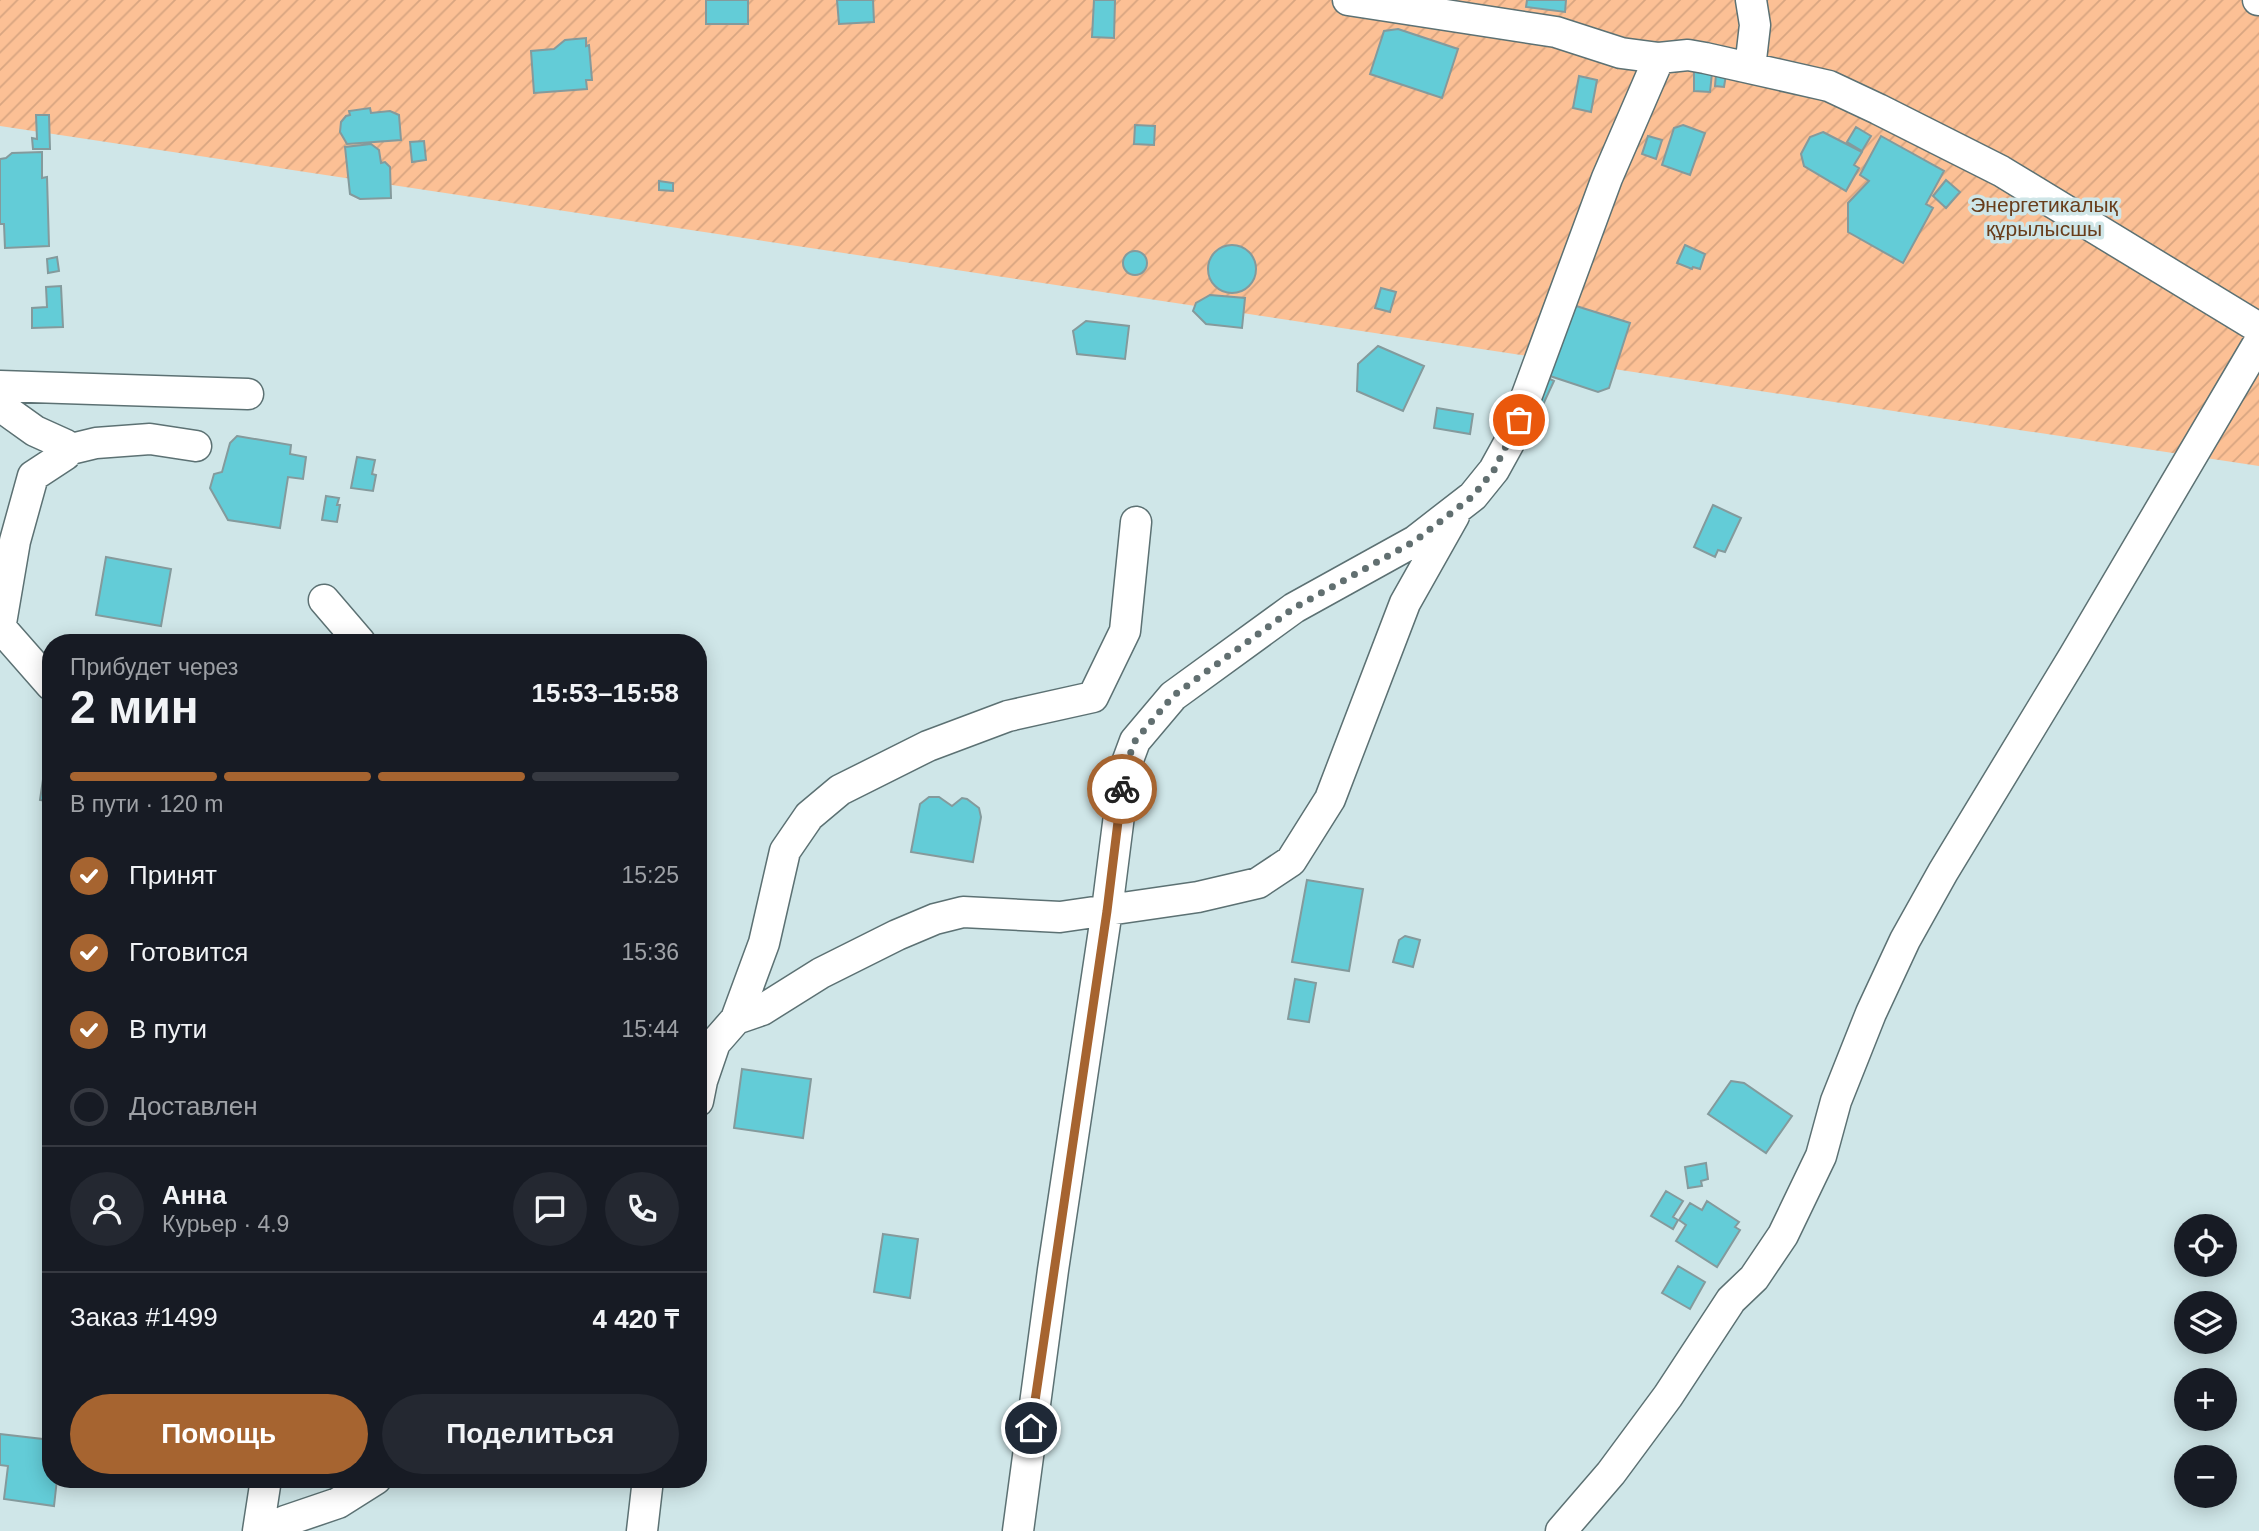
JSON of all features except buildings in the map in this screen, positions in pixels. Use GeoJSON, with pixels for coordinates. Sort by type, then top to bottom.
{"type":"FeatureCollection","features":[{"type":"Feature","properties":{"kind":"street"},"geometry":{"type":"LineString","coordinates":[[1348,0],[1556,32],[1621,53],[1659,58],[1688,55],[1829,86],[2001,171],[2259,328]]}},
{"type":"Feature","properties":{"kind":"street"},"geometry":{"type":"LineString","coordinates":[[1750,68],[1755,24],[1751,0]]}},
{"type":"Feature","properties":{"kind":"street"},"geometry":{"type":"LineString","coordinates":[[1018,1531],[1125,768],[1135,741],[1173,696],[1294,608],[1415,541],[1473,496],[1494,470],[1510,441],[1607,178],[1659,58]]}},
{"type":"Feature","properties":{"kind":"street"},"geometry":{"type":"LineString","coordinates":[[1561,1531],[1611,1473],[1668,1396],[1731,1300],[1754,1278],[1783,1235],[1821,1156],[1836,1101],[1871,1013],[1905,940],[2259,342]]}},
{"type":"Feature","properties":{"kind":"street"},"geometry":{"type":"LineString","coordinates":[[0,386],[248,394]]}},
{"type":"Feature","properties":{"kind":"street"},"geometry":{"type":"LineString","coordinates":[[0,406],[35,432],[66,445],[67,450],[65,455],[33,476],[15,541],[0,628],[42,675]]}},
{"type":"Feature","properties":{"kind":"street"},"geometry":{"type":"LineString","coordinates":[[67,450],[96,443],[150,439],[196,446]]}},
{"type":"Feature","properties":{"kind":"street"},"geometry":{"type":"LineString","coordinates":[[736,1019],[762,1010],[821,974],[897,935],[935,919],[962,912],[1060,917],[1198,897],[1258,883],[1292,861],[1330,799],[1405,603],[1459,507]]}},
{"type":"Feature","properties":{"kind":"street"},"geometry":{"type":"LineString","coordinates":[[707,1066],[715,1043],[736,1019],[764,943],[785,851],[809,816],[840,790],[928,746],[1008,716],[1093,697],[1125,631],[1133,573],[1136,522]]}},
{"type":"Feature","properties":{"kind":"street"},"geometry":{"type":"LineString","coordinates":[[324,600],[353,634]]}},
{"type":"Feature","properties":{"kind":"street"},"geometry":{"type":"LineString","coordinates":[[258,1531],[265,1488]]}},
{"type":"Feature","properties":{"kind":"street"},"geometry":{"type":"LineString","coordinates":[[272,1531],[285,1521],[338,1503],[362,1488]]}},
{"type":"Feature","properties":{"kind":"street"},"geometry":{"type":"LineString","coordinates":[[642,1531],[647,1488]]}},
{"type":"Feature","properties":{"kind":"green space","name":"Энергетикалық құрылысшы"},"geometry":{"type":"Polygon","coordinates":[[[0,0],[2259,0],[2259,466],[0,126],[0,0]]]}},
{"type":"Feature","properties":{"kind":"way so far"},"geometry":{"type":"LineString","coordinates":[[1122,789],[1125,768],[1135,741],[1173,696],[1294,608],[1415,541],[1473,496],[1494,470],[1519,420]]}},
{"type":"Feature","properties":{"kind":"route"},"geometry":{"type":"LineString","coordinates":[[1031,1428],[1107,911],[1122,789]]}}]}
